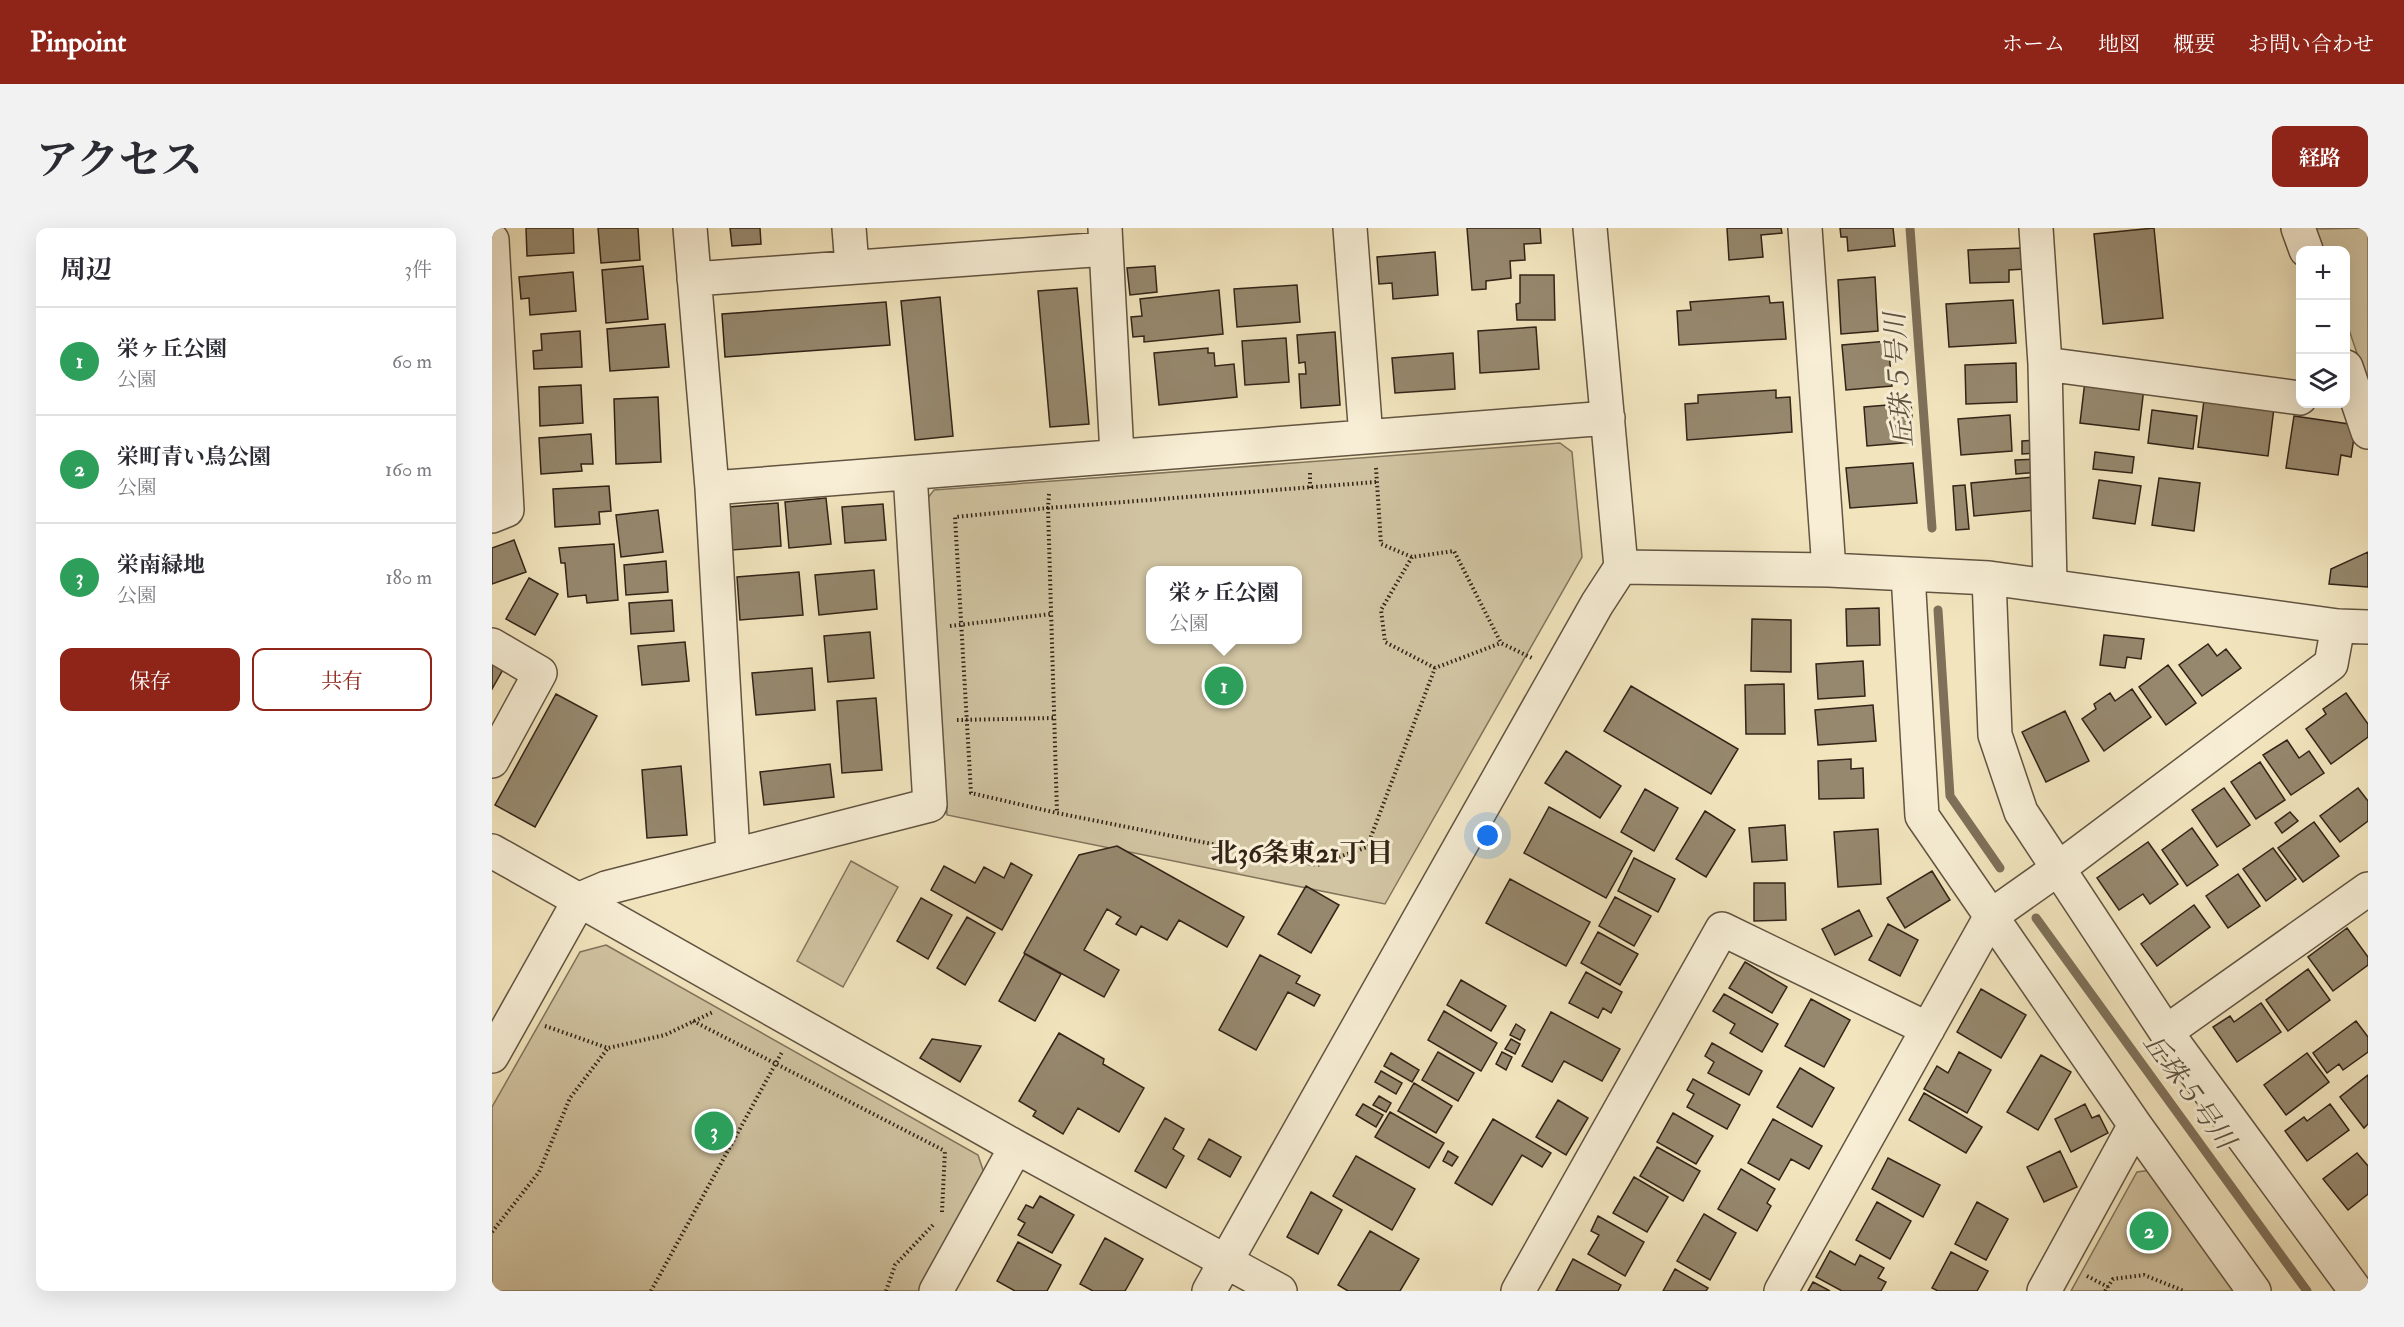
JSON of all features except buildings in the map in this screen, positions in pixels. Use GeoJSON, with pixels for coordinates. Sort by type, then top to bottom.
{"type":"FeatureCollection","features":[{"type":"Feature","properties":{"kind":"street"},"geometry":{"type":"LineString","coordinates":[[690,228],[712,488],[733,855]]}},
{"type":"Feature","properties":{"kind":"street"},"geometry":{"type":"LineString","coordinates":[[849,228],[852,266]]}},
{"type":"Feature","properties":{"kind":"street"},"geometry":{"type":"LineString","coordinates":[[1350,228],[1366,437]]}},
{"type":"Feature","properties":{"kind":"street"},"geometry":{"type":"LineString","coordinates":[[1209,1291],[1597,604],[1621,567],[1590,228]]}},
{"type":"Feature","properties":{"kind":"street"},"geometry":{"type":"LineString","coordinates":[[1805,228],[1829,570]]}},
{"type":"Feature","properties":{"kind":"street"},"geometry":{"type":"LineString","coordinates":[[2036,228],[2045,364],[2050,584]]}},
{"type":"Feature","properties":{"kind":"street"},"geometry":{"type":"LineString","coordinates":[[2298,228],[2305,246]]}},
{"type":"Feature","properties":{"kind":"street"},"geometry":{"type":"LineString","coordinates":[[694,279],[852,266],[1106,238],[1117,455]]}},
{"type":"Feature","properties":{"kind":"street"},"geometry":{"type":"LineString","coordinates":[[492,240],[507,510],[492,516]]}},
{"type":"Feature","properties":{"kind":"street"},"geometry":{"type":"LineString","coordinates":[[2045,364],[2296,397]]}},
{"type":"Feature","properties":{"kind":"street"},"geometry":{"type":"LineString","coordinates":[[2350,381],[2359,411]]}},
{"type":"Feature","properties":{"kind":"street"},"geometry":{"type":"LineString","coordinates":[[712,488],[1608,418]]}},
{"type":"Feature","properties":{"kind":"street"},"geometry":{"type":"LineString","coordinates":[[492,1056],[580,900],[606,888],[930,805],[910,472]]}},
{"type":"Feature","properties":{"kind":"street"},"geometry":{"type":"LineString","coordinates":[[1621,567],[1829,570],[1989,578],[2050,584],[2353,627],[2331,664],[2059,868],[1991,916],[1780,1291]]}},
{"type":"Feature","properties":{"kind":"street"},"geometry":{"type":"LineString","coordinates":[[1908,574],[1922,816],[2135,1125],[2254,1291]]}},
{"type":"Feature","properties":{"kind":"street"},"geometry":{"type":"LineString","coordinates":[[1989,578],[1995,735],[2021,812],[2166,1032],[2356,1291]]}},
{"type":"Feature","properties":{"kind":"street"},"geometry":{"type":"LineString","coordinates":[[492,645],[540,673],[492,760]]}},
{"type":"Feature","properties":{"kind":"street"},"geometry":{"type":"LineString","coordinates":[[492,851],[1016,1147],[1280,1291]]}},
{"type":"Feature","properties":{"kind":"street"},"geometry":{"type":"LineString","coordinates":[[2166,1032],[2368,889]]}},
{"type":"Feature","properties":{"kind":"street"},"geometry":{"type":"LineString","coordinates":[[1518,1291],[1722,929],[1928,1029]]}},
{"type":"Feature","properties":{"kind":"street"},"geometry":{"type":"LineString","coordinates":[[2044,1291],[2135,1125]]}},
{"type":"Feature","properties":{"kind":"street"},"geometry":{"type":"LineString","coordinates":[[936,1291],[1016,1147]]}},
{"type":"Feature","properties":{"kind":"path"},"geometry":{"type":"LineString","coordinates":[[1435,668],[1367,848],[1317,865],[1057,813],[971,793],[955,517],[1376,482],[1381,544],[1412,557],[1454,551],[1501,643],[1532,658]]}},
{"type":"Feature","properties":{"kind":"path"},"geometry":{"type":"LineString","coordinates":[[1048,508],[1057,813]]}},
{"type":"Feature","properties":{"kind":"path"},"geometry":{"type":"LineString","coordinates":[[1412,557],[1381,610],[1385,642],[1435,668],[1501,643]]}},
{"type":"Feature","properties":{"kind":"path"},"geometry":{"type":"LineString","coordinates":[[944,627],[1051,614]]}},
{"type":"Feature","properties":{"kind":"path"},"geometry":{"type":"LineString","coordinates":[[950,721],[1054,718]]}},
{"type":"Feature","properties":{"kind":"path"},"geometry":{"type":"LineString","coordinates":[[536,1022],[608,1048],[664,1035],[723,1007]]}},
{"type":"Feature","properties":{"kind":"path"},"geometry":{"type":"LineString","coordinates":[[693,1021],[945,1151]]}},
{"type":"Feature","properties":{"kind":"path"},"geometry":{"type":"LineString","coordinates":[[651,1291],[787,1043]]}},
{"type":"Feature","properties":{"kind":"path"},"geometry":{"type":"LineString","coordinates":[[492,1232],[539,1172],[570,1098],[608,1048]]}},
{"type":"Feature","properties":{"kind":"path"},"geometry":{"type":"LineString","coordinates":[[886,1291],[895,1265],[941,1217],[945,1151],[949,1144]]}},
{"type":"Feature","properties":{"kind":"path"},"geometry":{"type":"LineString","coordinates":[[2079,1271],[2107,1289],[2113,1279],[2144,1275],[2184,1291]]}},
{"type":"Feature","properties":{"kind":"shaded area"},"geometry":{"type":"Polygon","coordinates":[[[2368,228],[2368,386],[2350,333],[2350,246],[2320,246],[2314,229],[2368,228]]]}},
{"type":"Feature","properties":{"kind":"shaded area"},"geometry":{"type":"Polygon","coordinates":[[[1560,443],[1572,452],[1582,557],[1385,904],[947,815],[927,499],[934,490],[1560,443]]]}},
{"type":"Feature","properties":{"kind":"shaded area"},"geometry":{"type":"Polygon","coordinates":[[[851,861],[898,887],[843,987],[797,961],[851,861]]]}},
{"type":"Feature","properties":{"kind":"shaded area"},"geometry":{"type":"Polygon","coordinates":[[[606,945],[978,1155],[985,1176],[919,1291],[492,1291],[492,1107],[580,952],[606,945]]]}},
{"type":"Feature","properties":{"kind":"shaded area"},"geometry":{"type":"Polygon","coordinates":[[[2151,1170],[2238,1291],[2071,1291],[2137,1172],[2151,1170]]]}},
{"type":"Feature","properties":{"kind":"waterway","name":"丘珠５号川"},"geometry":{"type":"LineString","coordinates":[[1910,228],[1932,528]]}},
{"type":"Feature","properties":{"kind":"waterway","name":"丘珠５号川"},"geometry":{"type":"LineString","coordinates":[[1938,610],[1950,796],[2000,868]]}},
{"type":"Feature","properties":{"kind":"waterway","name":"丘珠５号川"},"geometry":{"type":"LineString","coordinates":[[2036,918],[2307,1291]]}},
{"type":"Feature","properties":{"kind":"place","name":"栄ヶ丘公園"},"geometry":{"type":"Point","coordinates":[1224,686]}},
{"type":"Feature","properties":{"kind":"place","name":"栄南緑地"},"geometry":{"type":"Point","coordinates":[714,1131]}},
{"type":"Feature","properties":{"kind":"place","name":"栄町青い鳥公園"},"geometry":{"type":"Point","coordinates":[2149,1231]}},
{"type":"Feature","properties":{"kind":"district","name":"北36条東21丁目"},"geometry":{"type":"Point","coordinates":[1302,853]}}]}
